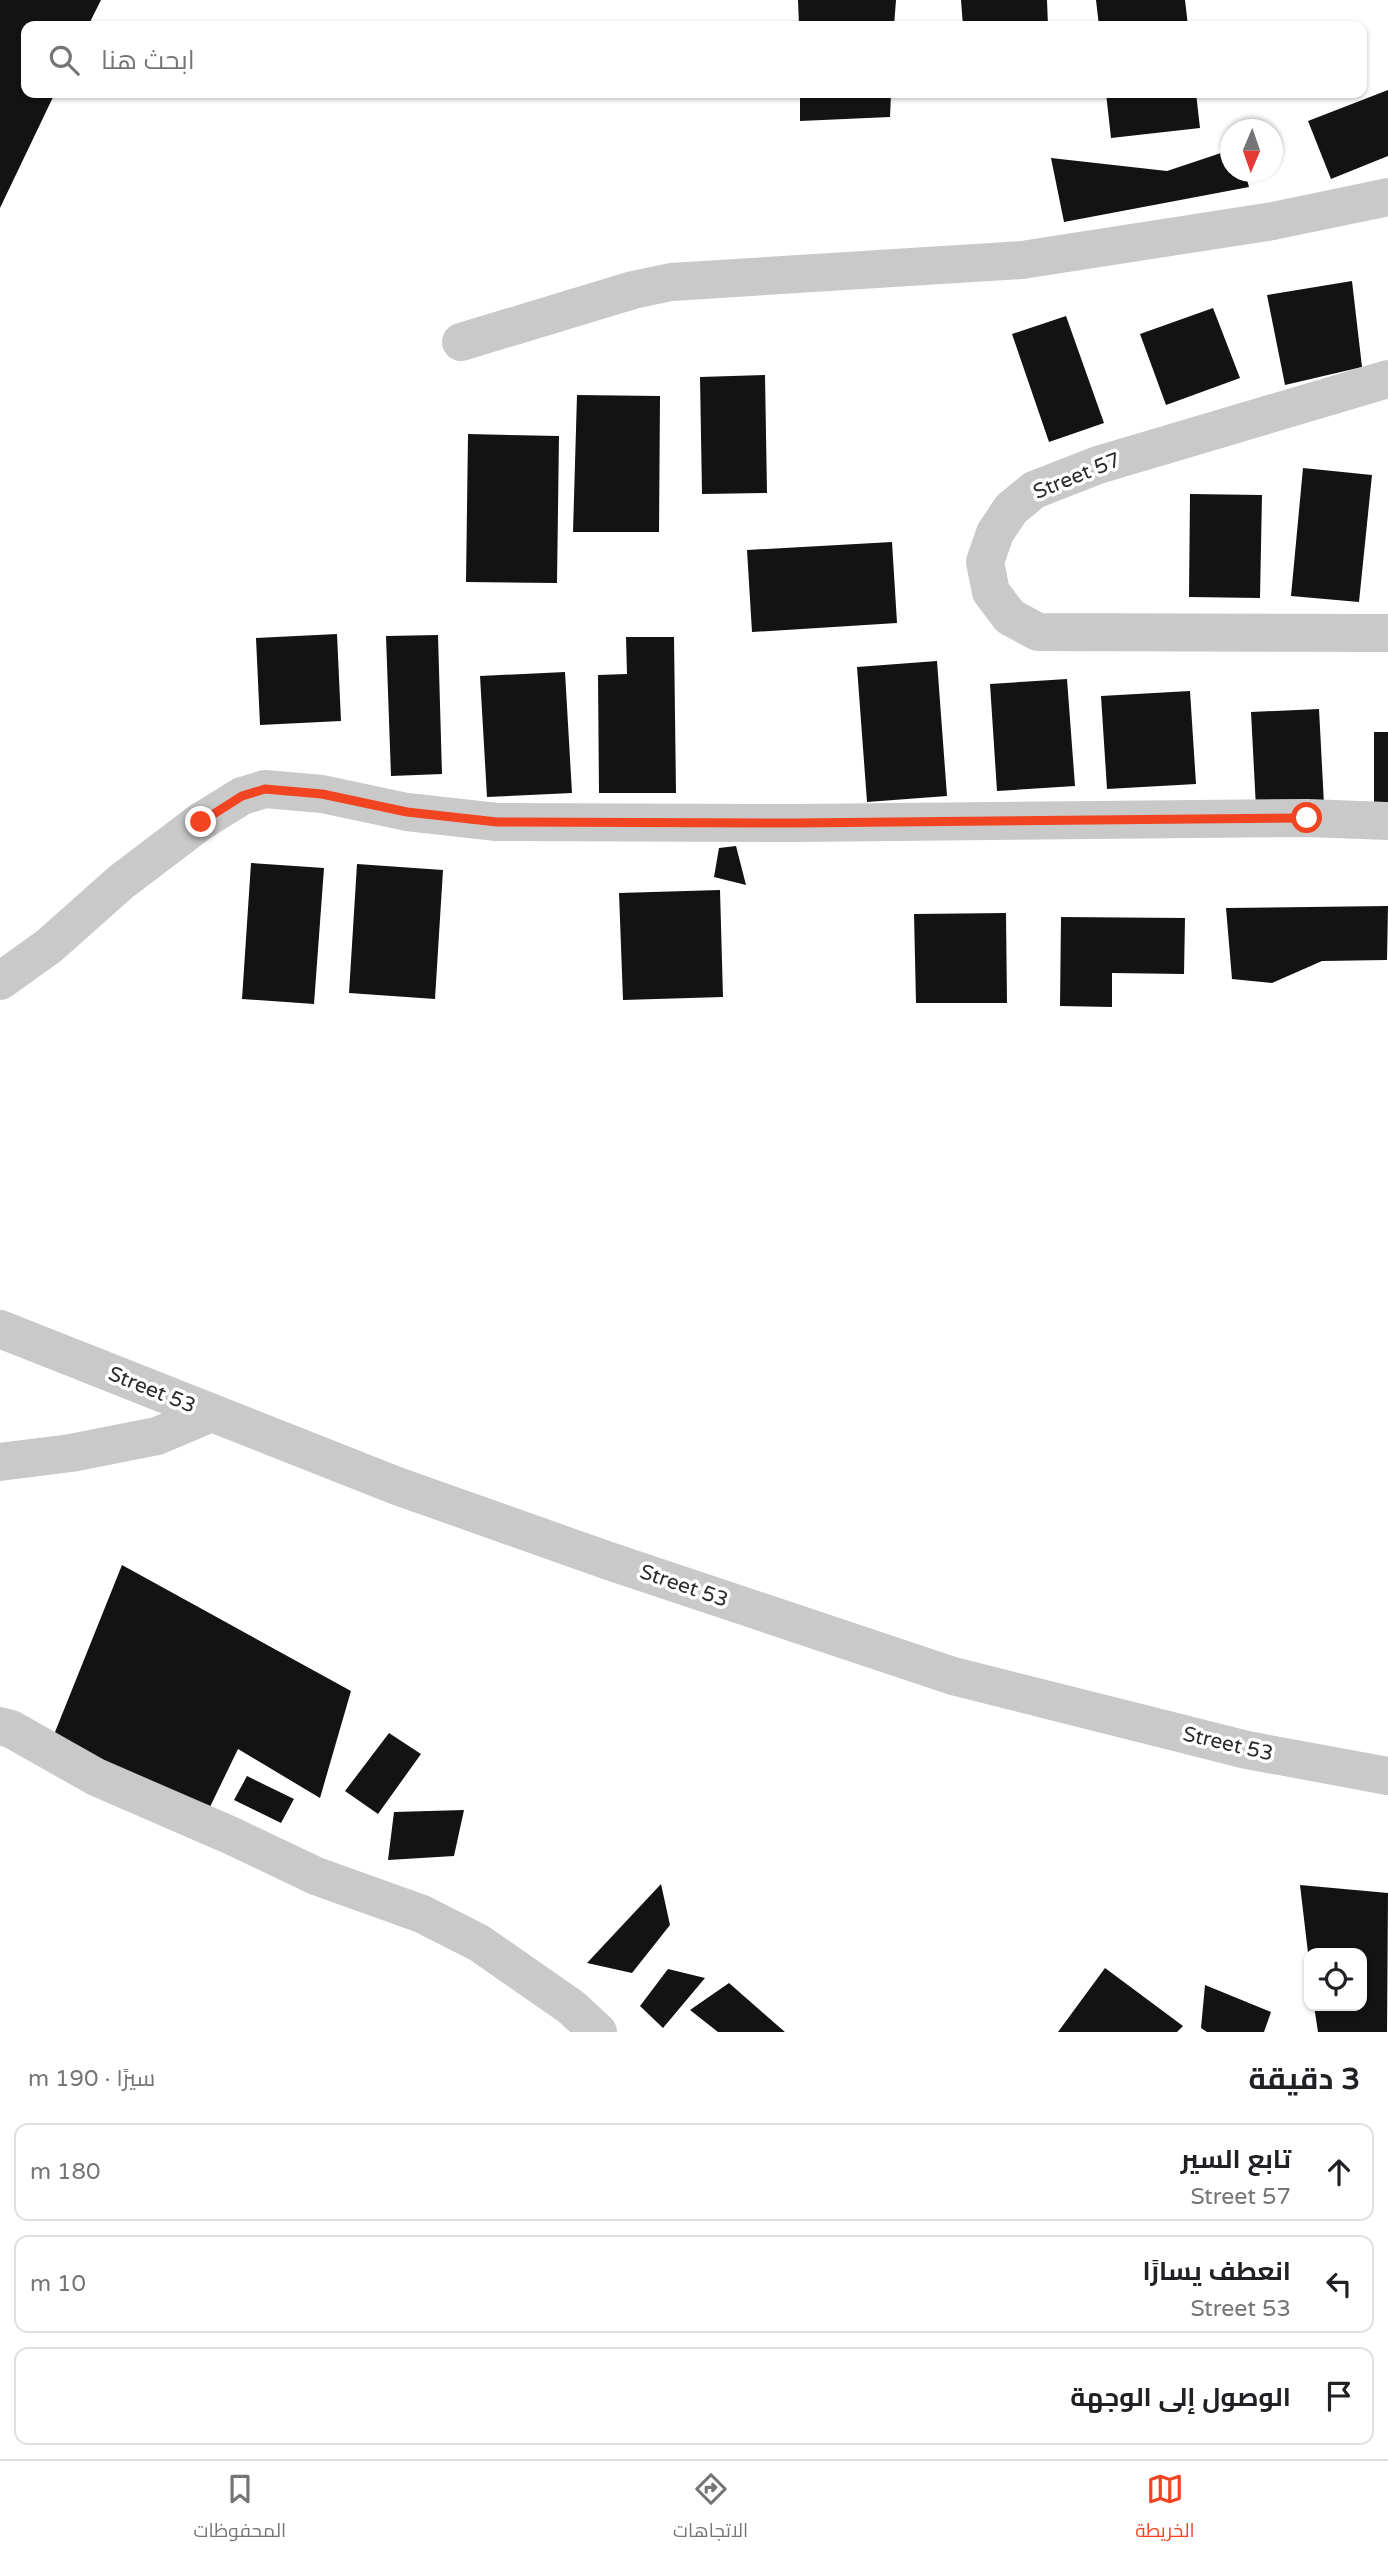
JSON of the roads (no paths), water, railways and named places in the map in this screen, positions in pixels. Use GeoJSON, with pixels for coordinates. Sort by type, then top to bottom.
{"type":"FeatureCollection","features":[{"type":"Feature","properties":{"kind":"street"},"geometry":{"type":"LineString","coordinates":[[461,342],[633,290],[671,282],[1022,260],[1273,221],[1388,197]]}},
{"type":"Feature","properties":{"kind":"street","name":"Street 57"},"geometry":{"type":"LineString","coordinates":[[1388,379],[1098,465],[1034,490],[1012,509],[995,533],[985,562],[991,592],[1010,617],[1038,632],[1388,633]]}},
{"type":"Feature","properties":{"kind":"street"},"geometry":{"type":"LineString","coordinates":[[0,981],[41,953],[121,882],[201,822],[242,796],[265,789],[322,794],[407,812],[497,822],[796,823],[1307,818],[1388,821]]}},
{"type":"Feature","properties":{"kind":"street","name":"Street 53"},"geometry":{"type":"LineString","coordinates":[[0,1329],[209,1414],[397,1486],[609,1561],[953,1676],[1247,1750],[1388,1776]]}},
{"type":"Feature","properties":{"kind":"street"},"geometry":{"type":"LineString","coordinates":[[0,1462],[71,1453],[157,1436],[209,1414]]}},
{"type":"Feature","properties":{"kind":"street"},"geometry":{"type":"LineString","coordinates":[[0,1726],[11,1728],[96,1777],[316,1875],[422,1913],[479,1943],[571,2007],[598,2032]]}}]}
